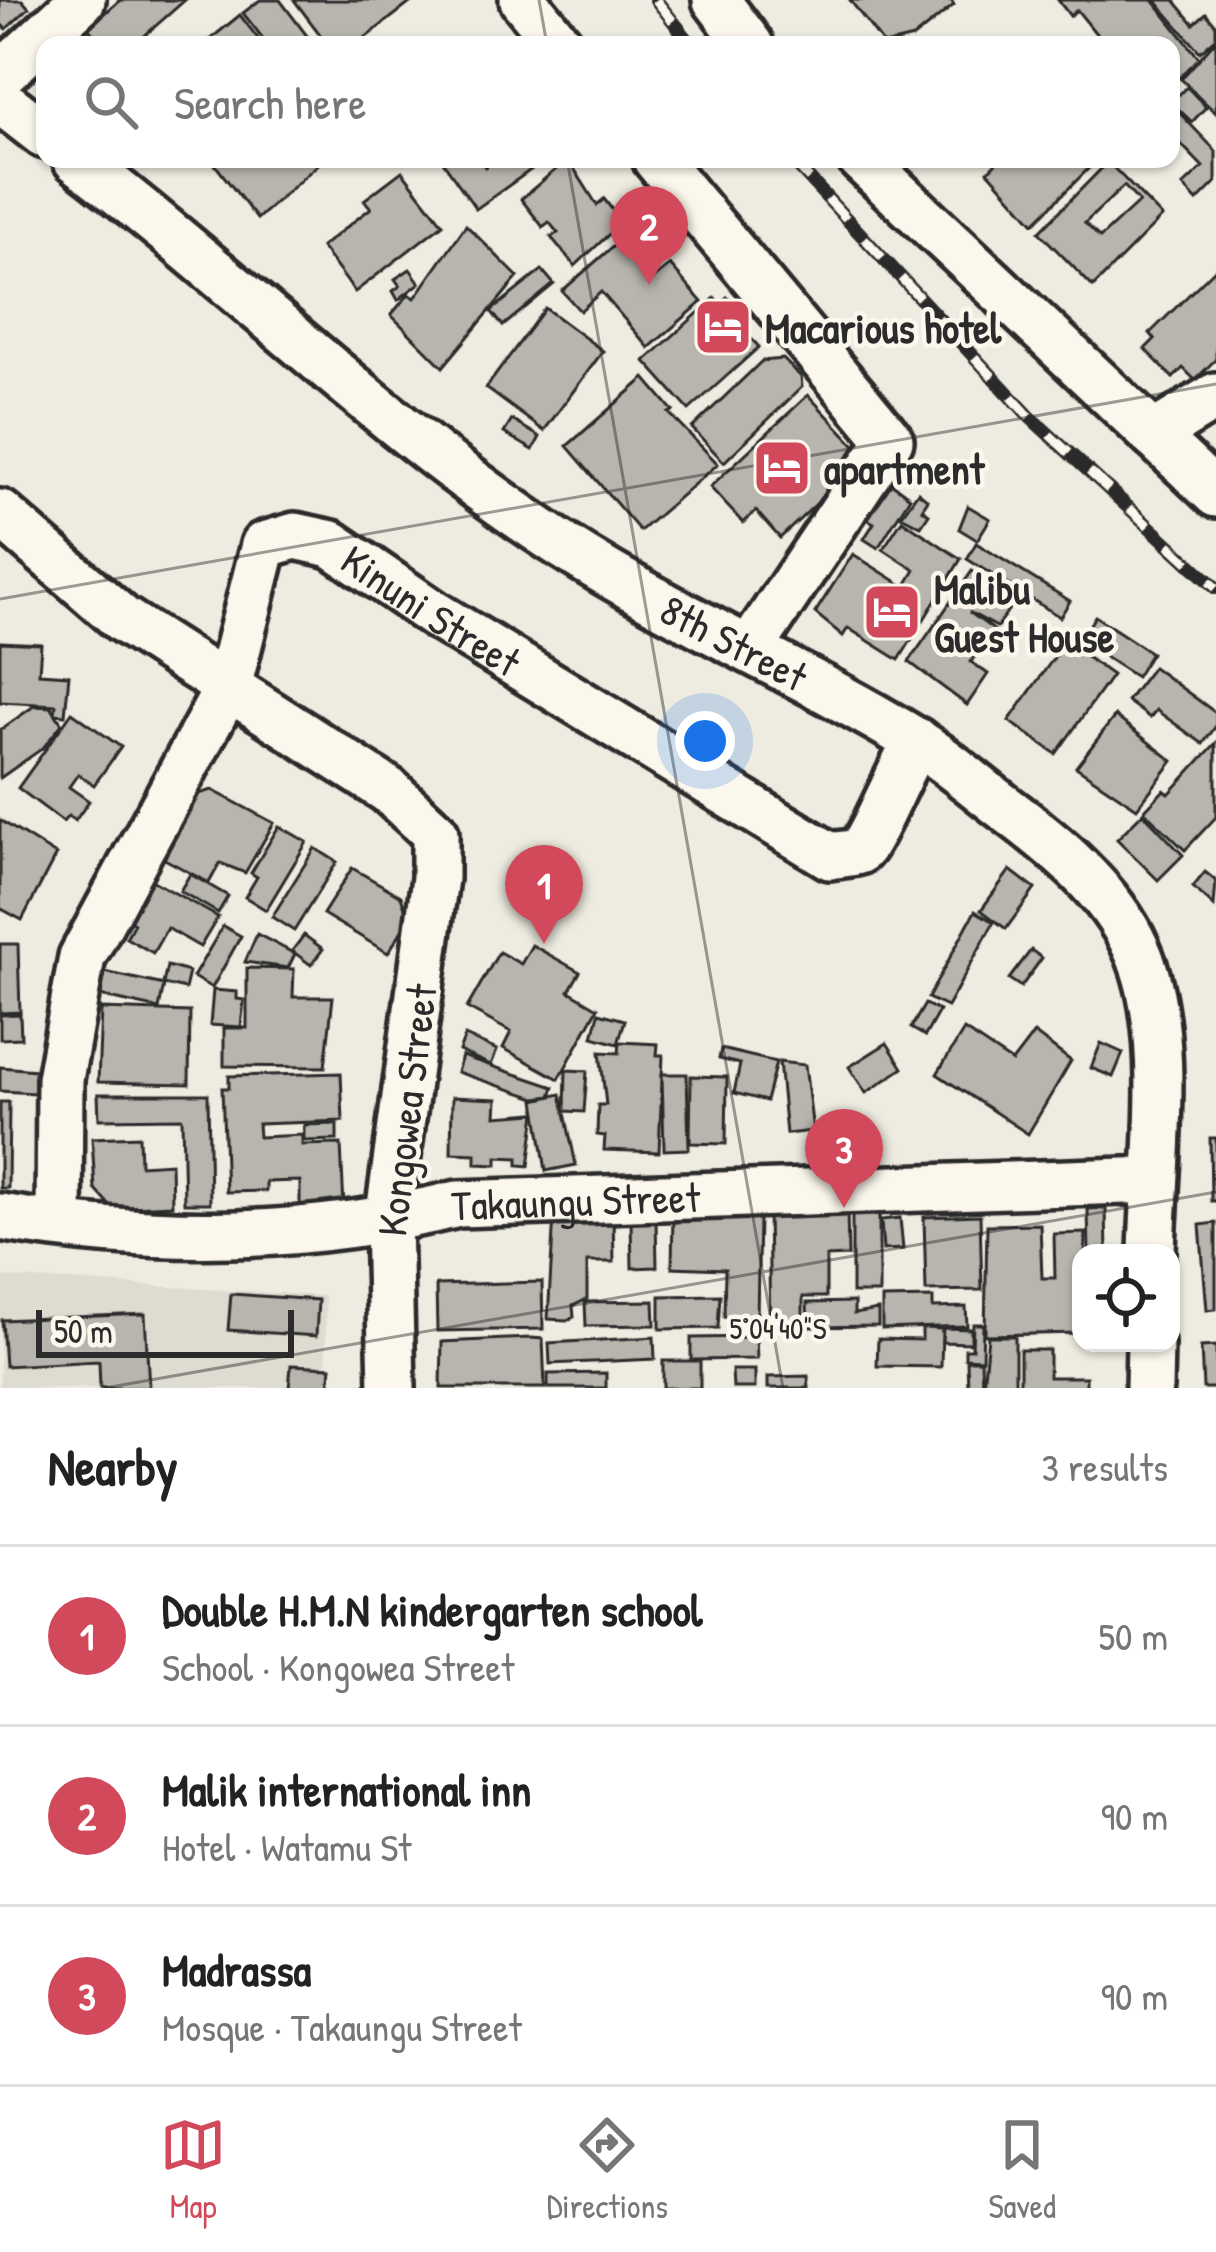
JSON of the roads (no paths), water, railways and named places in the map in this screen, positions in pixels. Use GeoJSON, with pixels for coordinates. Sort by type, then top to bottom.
{"type":"FeatureCollection","features":[{"type":"Feature","properties":{"kind":"street"},"geometry":{"type":"LineString","coordinates":[[43,36],[82,0]]}},
{"type":"Feature","properties":{"kind":"street"},"geometry":{"type":"LineString","coordinates":[[523,0],[553,36]]}},
{"type":"Feature","properties":{"kind":"street"},"geometry":{"type":"LineString","coordinates":[[716,0],[743,36]]}},
{"type":"Feature","properties":{"kind":"street"},"geometry":{"type":"LineString","coordinates":[[0,76],[36,43]]}},
{"type":"Feature","properties":{"kind":"street"},"geometry":{"type":"LineString","coordinates":[[0,100],[36,128]]}},
{"type":"Feature","properties":{"kind":"street","name":"8th Street"},"geometry":{"type":"LineString","coordinates":[[88,168],[194,249],[385,414],[566,547],[917,742],[1035,830],[1095,886],[1136,946],[1151,989],[1156,1043],[1152,1244]]}},
{"type":"Feature","properties":{"kind":"street"},"geometry":{"type":"LineString","coordinates":[[663,168],[890,440],[750,650]]}},
{"type":"Feature","properties":{"kind":"street"},"geometry":{"type":"LineString","coordinates":[[871,168],[1216,494]]}},
{"type":"Feature","properties":{"kind":"street"},"geometry":{"type":"LineString","coordinates":[[1153,435],[1216,397]]}},
{"type":"Feature","properties":{"kind":"street"},"geometry":{"type":"LineString","coordinates":[[0,513],[122,620],[228,687]]}},
{"type":"Feature","properties":{"kind":"street","name":"Kinuni Street"},"geometry":{"type":"LineString","coordinates":[[59,1224],[59,1079],[82,957],[228,687],[264,545],[296,536],[332,544],[434,614],[830,856],[861,850],[872,840],[897,772],[917,742]]}},
{"type":"Feature","properties":{"kind":"street","name":"Kongowea Street"},"geometry":{"type":"LineString","coordinates":[[228,687],[388,790],[435,833],[435,878],[388,1221],[392,1388]]}},
{"type":"Feature","properties":{"kind":"street","name":"Takaungu Street"},"geometry":{"type":"LineString","coordinates":[[0,1217],[242,1238],[388,1221],[458,1204],[1154,1180]]}},
{"type":"Feature","properties":{"kind":"street"},"geometry":{"type":"LineString","coordinates":[[1149,1388],[1150,1352]]}},
{"type":"Feature","properties":{"kind":"railway"},"geometry":{"type":"LineString","coordinates":[[656,0],[685,36]]}},
{"type":"Feature","properties":{"kind":"railway"},"geometry":{"type":"LineString","coordinates":[[799,168],[1030,417],[1216,588]]}},
{"type":"Feature","properties":{"kind":"place","name":"Malik international inn"},"geometry":{"type":"Point","coordinates":[649,285]}},
{"type":"Feature","properties":{"kind":"place","name":"Macarious hotel"},"geometry":{"type":"Point","coordinates":[723,327]}},
{"type":"Feature","properties":{"kind":"place","name":"apartment"},"geometry":{"type":"Point","coordinates":[782,468]}},
{"type":"Feature","properties":{"kind":"place","name":"Malibu Guest House"},"geometry":{"type":"Point","coordinates":[892,612]}},
{"type":"Feature","properties":{"kind":"place","name":"Double H.M.N kindergarten school"},"geometry":{"type":"Point","coordinates":[544,944]}},
{"type":"Feature","properties":{"kind":"place","name":"Madrassa"},"geometry":{"type":"Point","coordinates":[844,1208]}}]}
